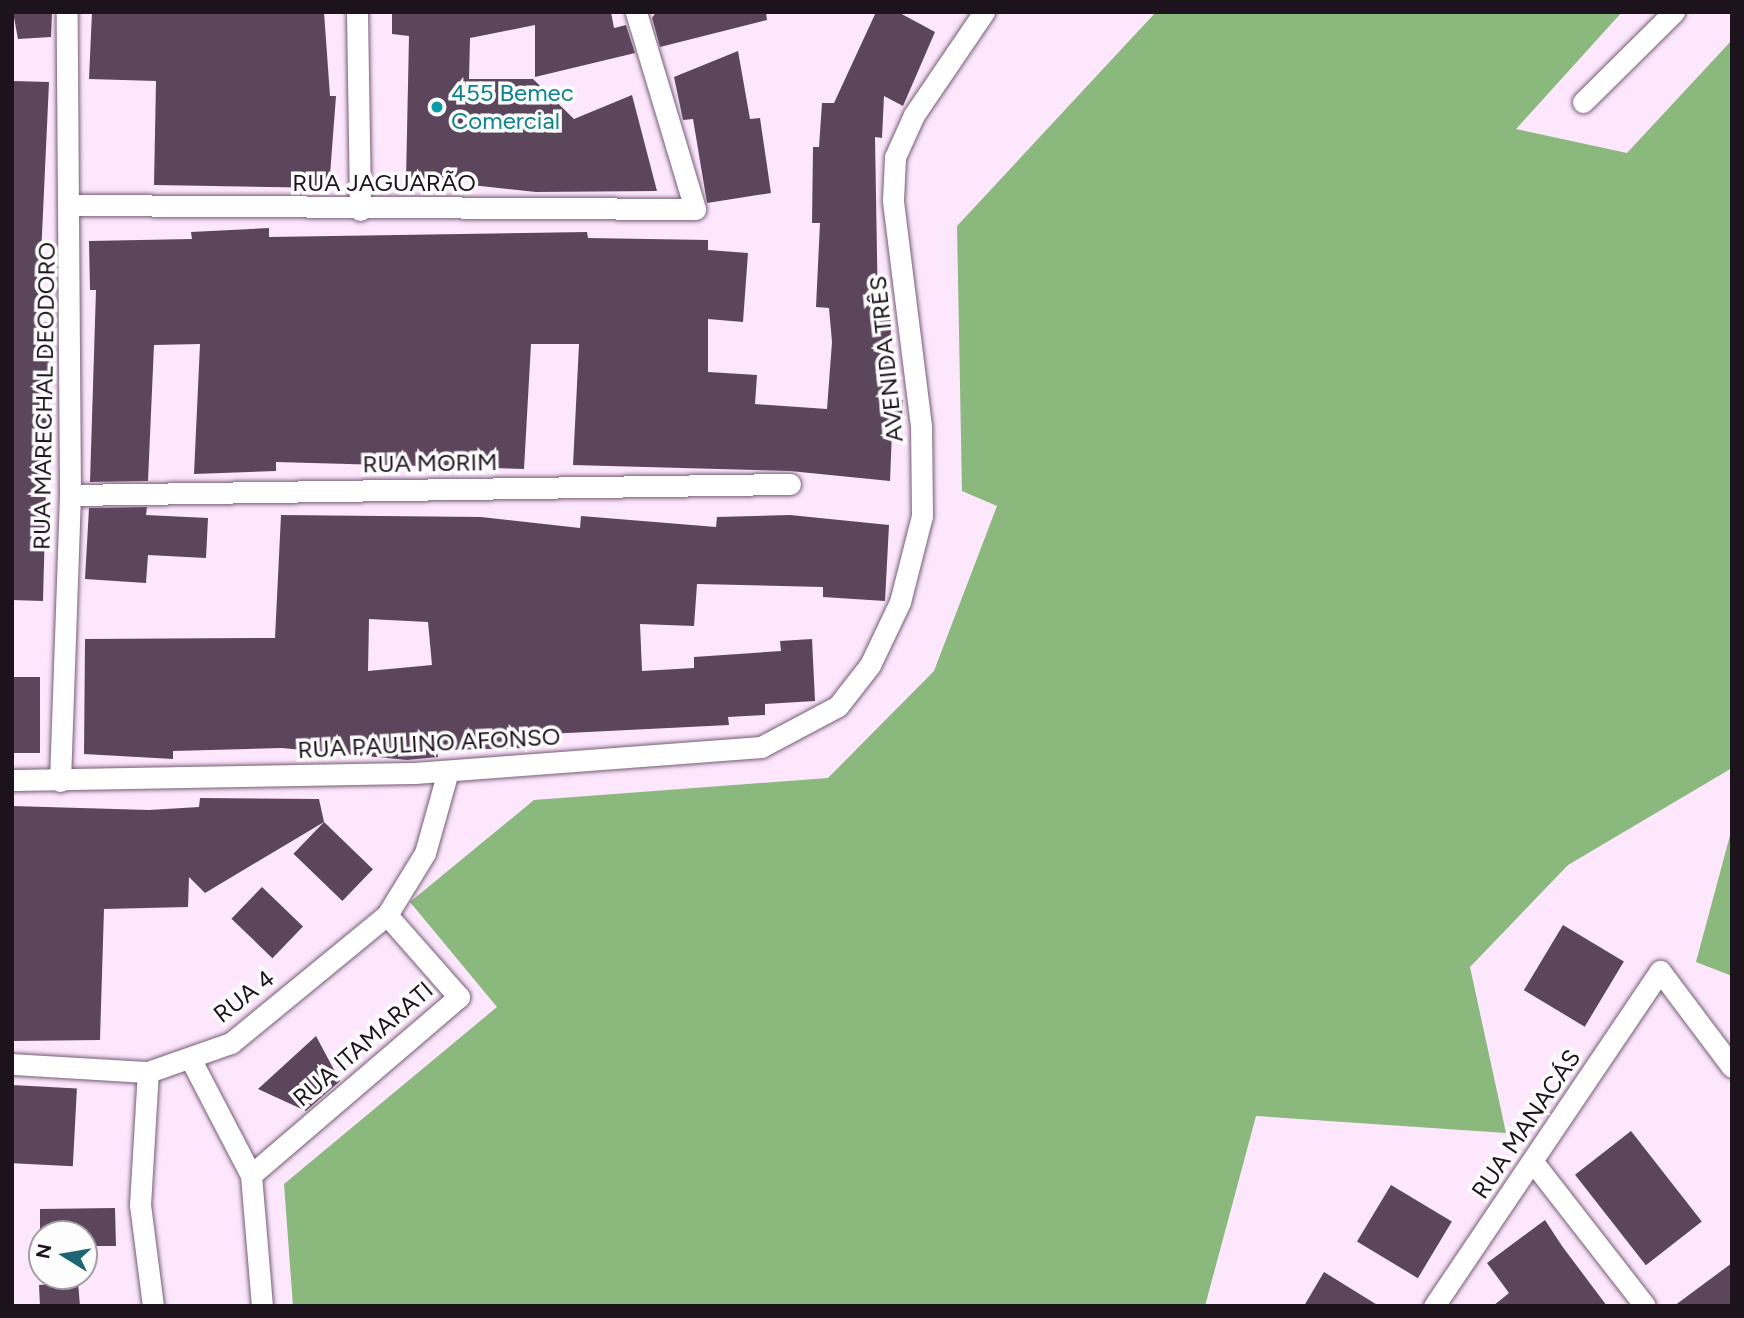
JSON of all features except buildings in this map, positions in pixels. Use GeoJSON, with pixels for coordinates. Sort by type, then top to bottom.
{"type":"FeatureCollection","features":[{"type":"Feature","properties":{"kind":"street","name":"RUA MARECHAL DEODORO"},"geometry":{"type":"LineString","coordinates":[[60,781],[70,495],[72,205],[67,12]]}},
{"type":"Feature","properties":{"kind":"street"},"geometry":{"type":"LineString","coordinates":[[357,12],[360,210]]}},
{"type":"Feature","properties":{"kind":"street","name":"RUA JAGUARÃO"},"geometry":{"type":"LineString","coordinates":[[72,205],[360,210],[695,209],[636,12]]}},
{"type":"Feature","properties":{"kind":"street","name":"AVENIDA TRÊS"},"geometry":{"type":"LineString","coordinates":[[838,706],[870,665],[900,602],[922,516],[921,426],[893,200],[895,156],[914,115],[984,12]]}},
{"type":"Feature","properties":{"kind":"street"},"geometry":{"type":"LineString","coordinates":[[1583,102],[1674,12]]}},
{"type":"Feature","properties":{"kind":"street","name":"RUA MORIM"},"geometry":{"type":"LineString","coordinates":[[70,495],[790,484]]}},
{"type":"Feature","properties":{"kind":"street","name":"RUA PAULINO AFONSO"},"geometry":{"type":"LineString","coordinates":[[12,780],[448,771],[761,747],[838,706]]}},
{"type":"Feature","properties":{"kind":"street","name":"RUA 4"},"geometry":{"type":"LineString","coordinates":[[148,1072],[230,1043],[387,915],[425,853],[448,771]]}},
{"type":"Feature","properties":{"kind":"street","name":"RUA ITAMARATI"},"geometry":{"type":"LineString","coordinates":[[251,1175],[459,997],[387,915]]}},
{"type":"Feature","properties":{"kind":"street","name":"RUA MANACÁS"},"geometry":{"type":"LineString","coordinates":[[1434,1306],[1660,971],[1732,1067]]}},
{"type":"Feature","properties":{"kind":"street"},"geometry":{"type":"LineString","coordinates":[[190,1058],[251,1175],[261,1306]]}},
{"type":"Feature","properties":{"kind":"street"},"geometry":{"type":"LineString","coordinates":[[12,1063],[148,1072],[140,1205],[153,1306]]}},
{"type":"Feature","properties":{"kind":"street"},"geometry":{"type":"LineString","coordinates":[[1533,1161],[1645,1306]]}},
{"type":"Feature","properties":{"kind":"green space"},"geometry":{"type":"Polygon","coordinates":[[[1156,12],[1622,12],[1516,129],[1627,153],[1732,40],[1732,768],[1568,865],[1470,967],[1506,1133],[1256,1116],[1205,1306],[293,1306],[284,1184],[497,1007],[410,902],[534,800],[828,778],[934,671],[997,506],[962,491],[957,226],[1156,12]]]}},
{"type":"Feature","properties":{"kind":"green space"},"geometry":{"type":"Polygon","coordinates":[[[1732,828],[1732,976],[1696,962],[1732,828]]]}},
{"type":"Feature","properties":{"kind":"place","name":"455 Bemec Comercial"},"geometry":{"type":"Point","coordinates":[437,107]}}]}
